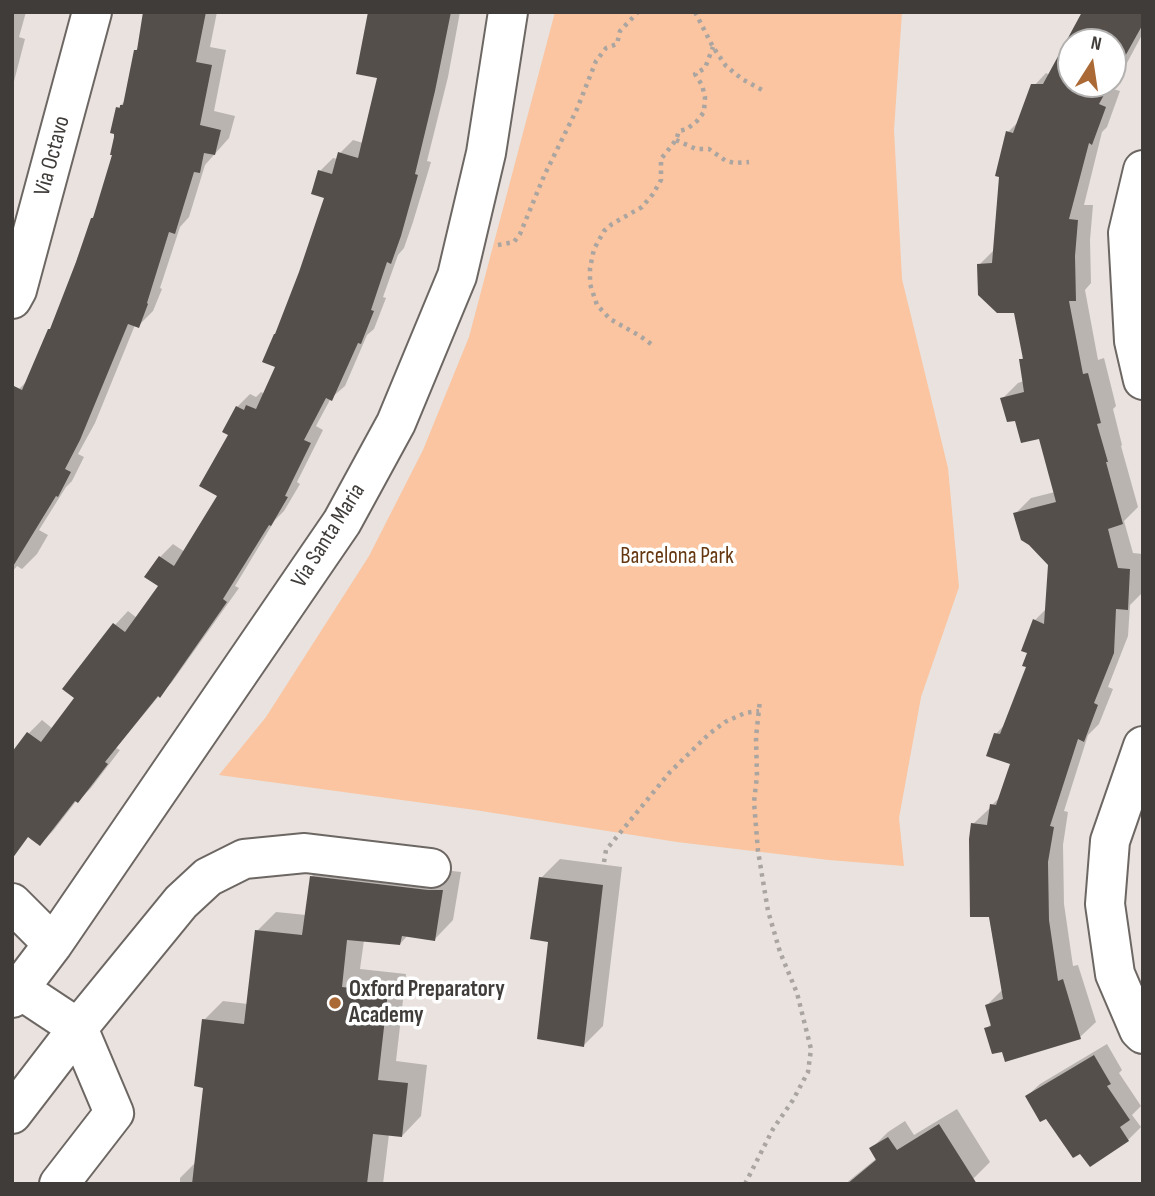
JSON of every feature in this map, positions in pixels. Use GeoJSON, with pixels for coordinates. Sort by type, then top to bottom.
{"type":"FeatureCollection","features":[{"type":"Feature","properties":{"kind":"street","name":"Via Octavo"},"geometry":{"type":"LineString","coordinates":[[12,299],[17,290],[92,12]]}},
{"type":"Feature","properties":{"kind":"street","name":"Via Santa Maria"},"geometry":{"type":"LineString","coordinates":[[15,993],[53,944],[342,522],[396,423],[457,276],[486,153],[509,12]]}},
{"type":"Feature","properties":{"kind":"street"},"geometry":{"type":"LineString","coordinates":[[1143,170],[1128,233],[1134,341],[1143,380]]}},
{"type":"Feature","properties":{"kind":"street"},"geometry":{"type":"LineString","coordinates":[[1143,746],[1110,841],[1105,904],[1115,974],[1143,1034]]}},
{"type":"Feature","properties":{"kind":"street"},"geometry":{"type":"LineString","coordinates":[[12,1114],[181,902],[208,877],[244,859],[305,853],[431,867]]}},
{"type":"Feature","properties":{"kind":"street"},"geometry":{"type":"LineString","coordinates":[[12,903],[53,944]]}},
{"type":"Feature","properties":{"kind":"street"},"geometry":{"type":"LineString","coordinates":[[15,993],[78,1028],[114,1113],[59,1184]]}},
{"type":"Feature","properties":{"kind":"path"},"geometry":{"type":"LineString","coordinates":[[493,247],[514,242],[520,234],[544,176],[578,109],[596,61],[606,48],[617,44],[620,31],[638,12]]}},
{"type":"Feature","properties":{"kind":"path"},"geometry":{"type":"LineString","coordinates":[[695,12],[726,66],[764,91]]}},
{"type":"Feature","properties":{"kind":"path"},"geometry":{"type":"LineString","coordinates":[[651,344],[610,320],[597,305],[590,284],[590,268],[594,249],[604,231],[642,207],[653,194],[661,180],[662,159],[676,140],[679,131],[687,129],[704,112],[705,97],[695,74],[705,68],[713,47]]}},
{"type":"Feature","properties":{"kind":"path"},"geometry":{"type":"LineString","coordinates":[[676,140],[696,149],[709,149],[735,163],[749,162]]}},
{"type":"Feature","properties":{"kind":"path"},"geometry":{"type":"LineString","coordinates":[[745,1184],[773,1129],[808,1072],[811,1049],[797,993],[780,952],[768,911],[758,851],[754,802],[760,700]]}},
{"type":"Feature","properties":{"kind":"path"},"geometry":{"type":"LineString","coordinates":[[604,862],[606,850],[670,772],[725,722],[759,710]]}},
{"type":"Feature","properties":{"kind":"green space","name":"Barcelona Park"},"geometry":{"type":"Polygon","coordinates":[[[555,12],[902,12],[894,130],[902,279],[948,468],[959,587],[921,697],[899,818],[904,866],[677,842],[475,810],[219,775],[266,717],[369,556],[423,450],[469,337],[555,12]]]}},
{"type":"Feature","properties":{"kind":"building"},"geometry":{"type":"Polygon","coordinates":[[[143,12],[206,12],[196,62],[212,65],[200,125],[221,130],[215,155],[204,153],[200,173],[194,172],[175,234],[169,232],[139,328],[128,324],[80,440],[65,469],[71,472],[12,568],[12,385],[22,390],[50,329],[93,218],[112,155],[114,134],[110,133],[116,107],[123,105],[134,50],[137,50],[143,12]]]}},
{"type":"Feature","properties":{"kind":"building"},"geometry":{"type":"Polygon","coordinates":[[[368,12],[451,12],[415,174],[418,175],[401,236],[391,264],[387,262],[371,310],[374,311],[361,344],[358,343],[332,401],[326,398],[304,440],[311,443],[285,496],[288,497],[223,599],[227,602],[160,698],[158,696],[105,762],[108,764],[78,803],[75,801],[40,846],[28,837],[12,859],[12,752],[27,732],[41,742],[74,698],[62,689],[113,623],[125,632],[158,586],[144,577],[159,556],[174,566],[217,496],[199,486],[228,435],[222,432],[236,406],[244,410],[246,405],[256,409],[275,367],[262,362],[299,272],[324,198],[311,194],[318,170],[332,174],[338,152],[358,158],[377,78],[356,74],[368,12]]]}},
{"type":"Feature","properties":{"kind":"building"},"geometry":{"type":"Polygon","coordinates":[[[1082,12],[1143,12],[1143,24],[1127,53],[1127,28],[1073,28],[1082,12]]]}},
{"type":"Feature","properties":{"kind":"building"},"geometry":{"type":"Polygon","coordinates":[[[1057,58],[1057,98],[1102,98],[1099,104],[1106,107],[1092,145],[1089,143],[1069,219],[1078,220],[1075,256],[1076,301],[1069,301],[1083,374],[1088,373],[1101,423],[1097,424],[1123,524],[1108,529],[1118,568],[1130,569],[1128,610],[1116,609],[1114,653],[1094,703],[1098,705],[1084,742],[1078,739],[1050,826],[1054,827],[1048,862],[1049,920],[1058,981],[1063,979],[1081,1039],[1005,1062],[1002,1052],[992,1054],[984,1028],[991,1026],[985,1005],[1003,999],[989,917],[970,917],[969,839],[971,823],[987,825],[990,804],[996,805],[1010,764],[986,756],[994,733],[1000,734],[1026,667],[1022,666],[1027,653],[1021,651],[1033,619],[1044,624],[1048,565],[1021,540],[1013,513],[1056,502],[1039,439],[1021,443],[1015,421],[1007,422],[1000,398],[1024,392],[1019,359],[1023,359],[1014,313],[997,313],[978,295],[977,264],[992,263],[999,177],[995,176],[1006,131],[1013,133],[1031,84],[1043,84],[1057,58]]]}},
{"type":"Feature","properties":{"kind":"building","name":"Oxford Preparatory Academy"},"geometry":{"type":"Polygon","coordinates":[[[310,876],[443,890],[435,941],[402,936],[400,945],[347,940],[342,987],[388,992],[378,1080],[408,1083],[402,1137],[373,1134],[367,1184],[192,1184],[203,1088],[194,1086],[202,1019],[244,1024],[255,930],[302,935],[310,876]]]}},
{"type":"Feature","properties":{"kind":"building"},"geometry":{"type":"Polygon","coordinates":[[[539,877],[603,885],[584,1047],[537,1039],[548,942],[530,939],[539,877]]]}},
{"type":"Feature","properties":{"kind":"building"},"geometry":{"type":"Polygon","coordinates":[[[1094,1055],[1111,1084],[1107,1086],[1130,1120],[1120,1127],[1129,1141],[1090,1167],[1080,1154],[1073,1158],[1046,1119],[1040,1122],[1025,1096],[1094,1055]]]}},
{"type":"Feature","properties":{"kind":"building"},"geometry":{"type":"Polygon","coordinates":[[[939,1124],[977,1184],[847,1184],[876,1160],[869,1148],[888,1137],[897,1150],[939,1124]]]}},
{"type":"Feature","properties":{"kind":"place","name":"Oxford Preparatory Academy"},"geometry":{"type":"Point","coordinates":[335,1003]}}]}
